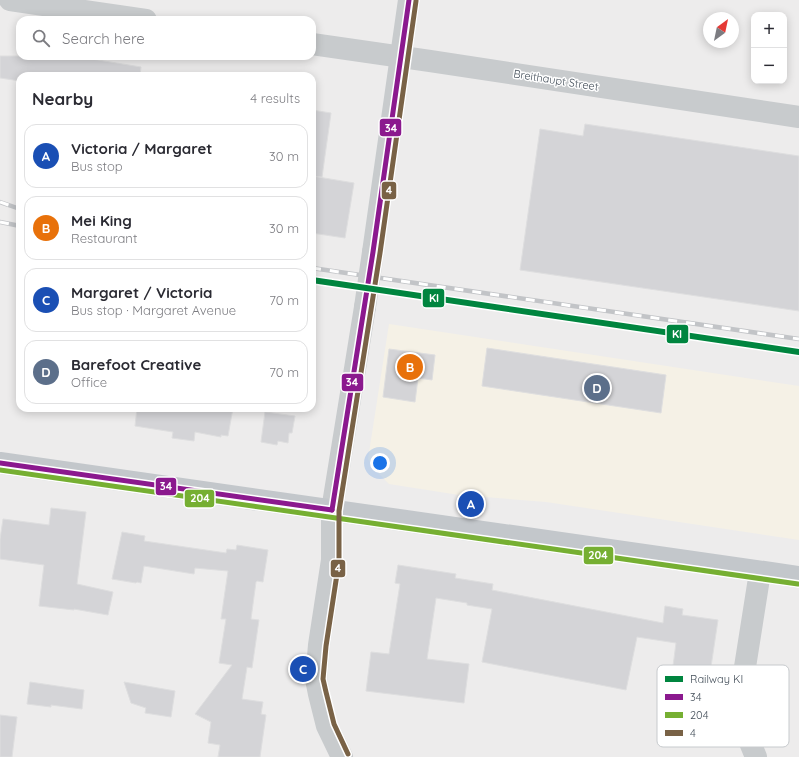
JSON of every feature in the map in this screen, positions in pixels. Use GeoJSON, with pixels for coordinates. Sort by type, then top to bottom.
{"type":"FeatureCollection","features":[{"type":"Feature","properties":{"kind":"main road"},"geometry":{"type":"LineString","coordinates":[[0,463],[799,577]]}},
{"type":"Feature","properties":{"kind":"street"},"geometry":{"type":"LineString","coordinates":[[10,0],[119,16]]}},
{"type":"Feature","properties":{"kind":"street"},"geometry":{"type":"LineString","coordinates":[[342,757],[327,726],[318,694],[316,679],[319,645],[332,560],[332,510],[374,252],[409,0]]}},
{"type":"Feature","properties":{"kind":"street","name":"Breithaupt Street"},"geometry":{"type":"LineString","coordinates":[[316,45],[799,118]]}},
{"type":"Feature","properties":{"kind":"street"},"geometry":{"type":"LineString","coordinates":[[745,665],[760,572]]}},
{"type":"Feature","properties":{"kind":"street"},"geometry":{"type":"LineString","coordinates":[[752,747],[756,757]]}},
{"type":"Feature","properties":{"kind":"shaded area"},"geometry":{"type":"Polygon","coordinates":[[[389,324],[799,386],[799,540],[546,502],[459,495],[389,484],[376,471],[368,459],[389,324]]]}},
{"type":"Feature","properties":{"kind":"building"},"geometry":{"type":"Polygon","coordinates":[[[0,56],[16,56],[16,60],[98,60],[141,67],[140,72],[16,72],[16,80],[0,78],[0,56]]]}},
{"type":"Feature","properties":{"kind":"building"},"geometry":{"type":"Polygon","coordinates":[[[316,111],[331,113],[322,177],[316,176],[316,111]]]}},
{"type":"Feature","properties":{"kind":"building"},"geometry":{"type":"Polygon","coordinates":[[[585,124],[799,156],[799,311],[520,270],[540,129],[583,136],[585,124]]]}},
{"type":"Feature","properties":{"kind":"building"},"geometry":{"type":"Polygon","coordinates":[[[316,177],[354,183],[345,238],[316,234],[316,177]]]}},
{"type":"Feature","properties":{"kind":"building"},"geometry":{"type":"Polygon","coordinates":[[[487,348],[666,375],[661,413],[482,386],[487,348]]]}},
{"type":"Feature","properties":{"kind":"building"},"geometry":{"type":"Polygon","coordinates":[[[389,349],[435,355],[432,380],[418,378],[415,402],[383,397],[389,349]]]}},
{"type":"Feature","properties":{"kind":"building"},"geometry":{"type":"Polygon","coordinates":[[[137,412],[232,412],[228,436],[221,435],[221,437],[195,432],[194,441],[172,438],[173,432],[135,426],[137,412]]]}},
{"type":"Feature","properties":{"kind":"building"},"geometry":{"type":"Polygon","coordinates":[[[265,412],[295,416],[292,433],[289,433],[288,443],[278,441],[277,445],[261,442],[265,412]]]}},
{"type":"Feature","properties":{"kind":"building"},"geometry":{"type":"Polygon","coordinates":[[[51,508],[86,512],[77,584],[113,592],[108,615],[74,609],[39,606],[44,565],[0,559],[0,539],[3,519],[49,525],[51,508]]]}},
{"type":"Feature","properties":{"kind":"building"},"geometry":{"type":"Polygon","coordinates":[[[122,532],[145,536],[144,541],[226,553],[227,549],[236,550],[237,545],[268,550],[263,582],[256,582],[251,619],[259,620],[252,668],[247,667],[242,699],[263,702],[261,714],[266,715],[260,757],[218,757],[220,745],[208,743],[211,722],[195,714],[232,665],[219,663],[226,619],[221,619],[228,571],[195,568],[194,574],[144,566],[141,583],[112,579],[122,532]]]}},
{"type":"Feature","properties":{"kind":"building"},"geometry":{"type":"Polygon","coordinates":[[[398,565],[456,574],[455,578],[493,584],[492,590],[663,623],[665,606],[683,609],[682,615],[718,620],[711,665],[673,665],[676,643],[637,637],[626,690],[482,662],[492,609],[436,598],[427,659],[469,664],[464,703],[366,691],[371,652],[389,654],[400,584],[395,583],[398,565]]]}},
{"type":"Feature","properties":{"kind":"building"},"geometry":{"type":"Polygon","coordinates":[[[30,682],[84,690],[82,709],[27,704],[30,682]]]}},
{"type":"Feature","properties":{"kind":"building"},"geometry":{"type":"Polygon","coordinates":[[[124,682],[175,691],[171,717],[145,713],[146,708],[131,703],[124,682]]]}},
{"type":"Feature","properties":{"kind":"building"},"geometry":{"type":"Polygon","coordinates":[[[0,715],[17,717],[12,757],[0,757],[0,715]]]}},
{"type":"Feature","properties":{"kind":"railway"},"geometry":{"type":"LineString","coordinates":[[0,202],[16,208]]}},
{"type":"Feature","properties":{"kind":"railway"},"geometry":{"type":"LineString","coordinates":[[0,222],[16,225]]}},
{"type":"Feature","properties":{"kind":"railway"},"geometry":{"type":"LineString","coordinates":[[316,269],[799,339]]}},
{"type":"Feature","properties":{"kind":"rail line","name":"KI"},"geometry":{"type":"LineString","coordinates":[[316,281],[799,352]]}},
{"type":"Feature","properties":{"kind":"transit line","name":"34"},"geometry":{"type":"LineString","coordinates":[[332,510],[373,252],[409,0]]}},
{"type":"Feature","properties":{"kind":"transit line","name":"4"},"geometry":{"type":"LineString","coordinates":[[348,754],[334,724],[323,679],[326,646],[339,561],[339,511],[380,253],[416,1]]}},
{"type":"Feature","properties":{"kind":"transit line","name":"34"},"geometry":{"type":"LineString","coordinates":[[0,463],[332,510]]}},
{"type":"Feature","properties":{"kind":"transit line","name":"204"},"geometry":{"type":"LineString","coordinates":[[0,470],[798,584]]}},
{"type":"Feature","properties":{"kind":"place","name":"Mei King"},"geometry":{"type":"Point","coordinates":[410,367]}},
{"type":"Feature","properties":{"kind":"place","name":"Barefoot Creative"},"geometry":{"type":"Point","coordinates":[597,388]}},
{"type":"Feature","properties":{"kind":"place","name":"Victoria / Margaret"},"geometry":{"type":"Point","coordinates":[471,504]}},
{"type":"Feature","properties":{"kind":"place","name":"Margaret / Victoria"},"geometry":{"type":"Point","coordinates":[303,669]}}]}
